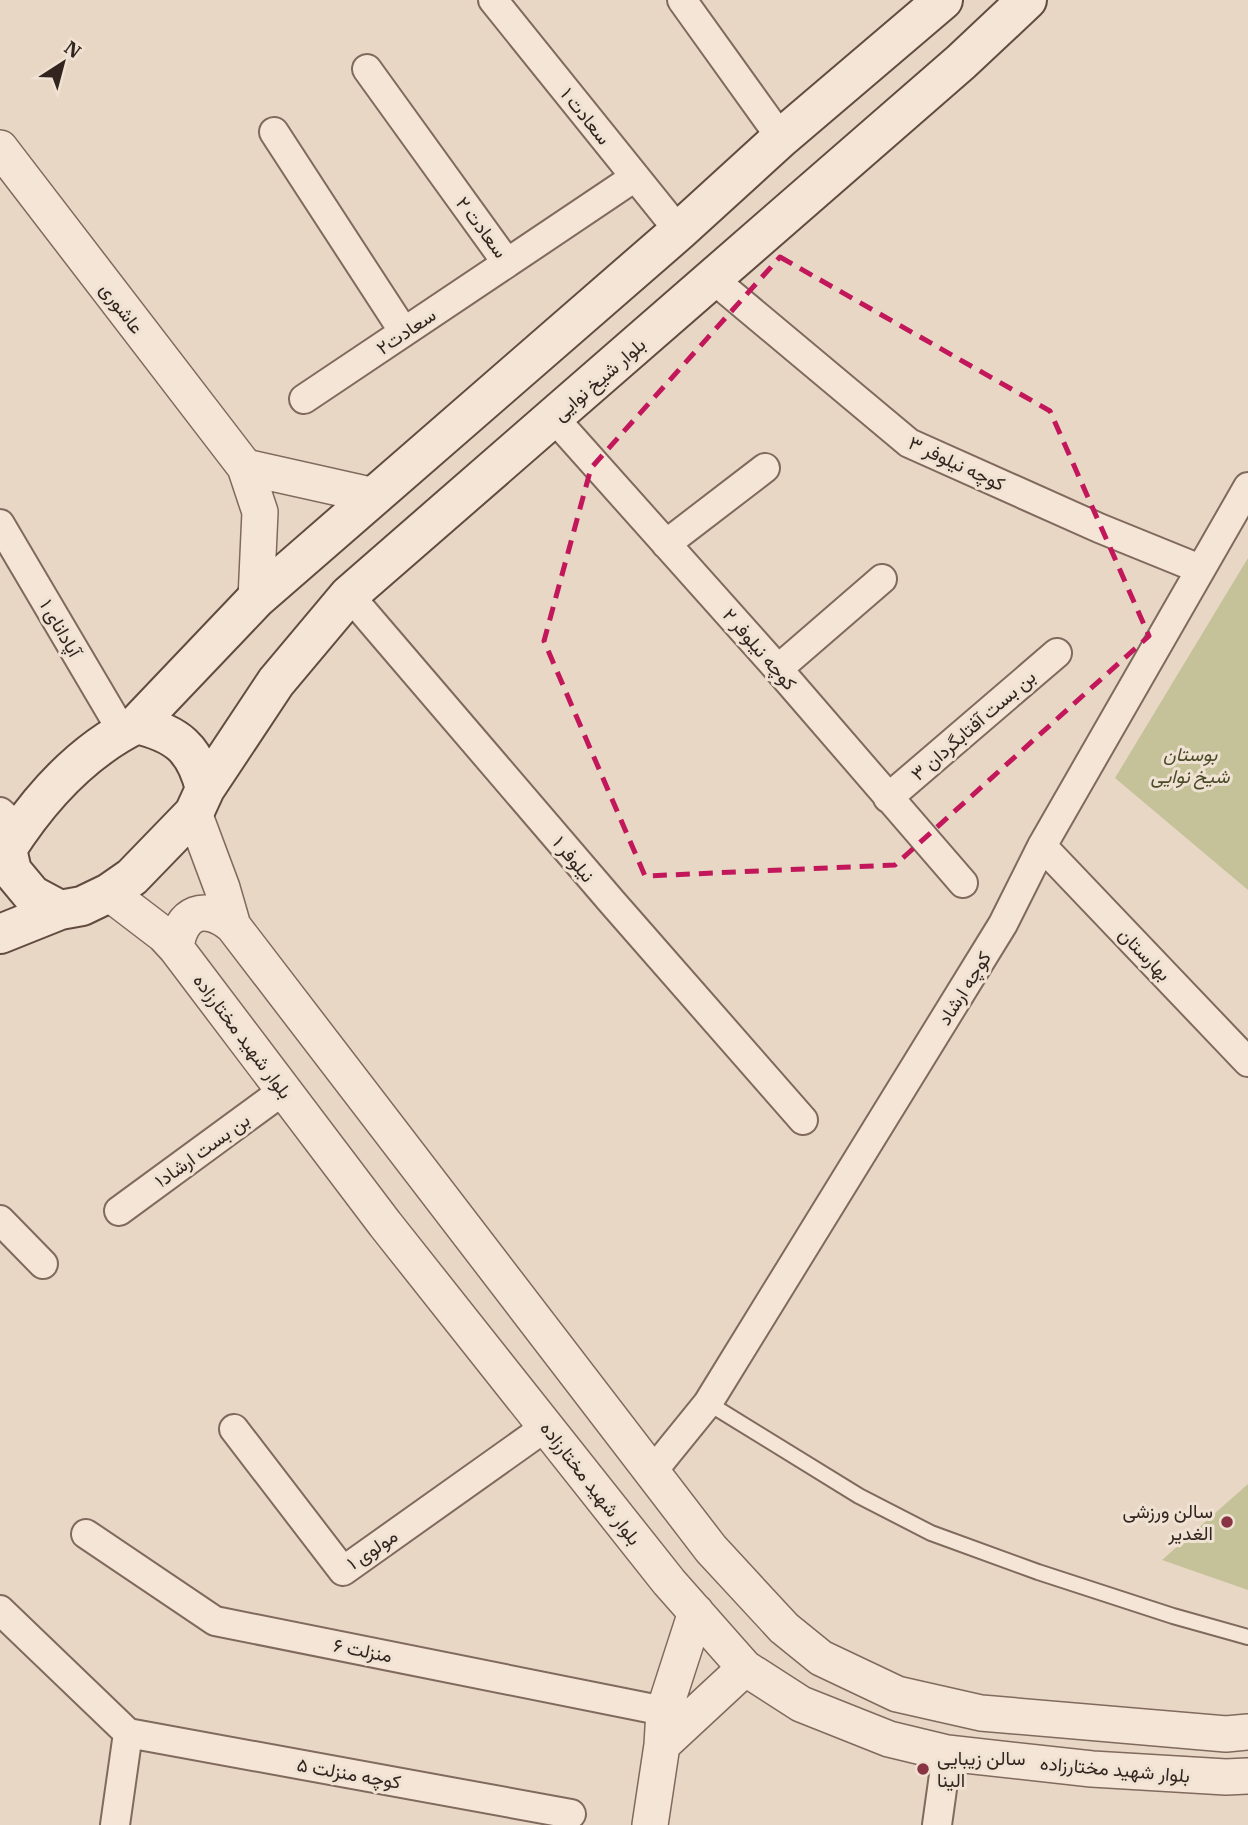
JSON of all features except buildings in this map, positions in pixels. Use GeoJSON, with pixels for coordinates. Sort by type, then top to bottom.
{"type":"FeatureCollection","features":[{"type":"Feature","properties":{"kind":"main road"},"geometry":{"type":"LineString","coordinates":[[60,910],[32,895],[12,871],[7,836],[71,769],[130,728],[256,599],[679,231],[781,138],[943,0]]}},
{"type":"Feature","properties":{"kind":"main road","name":"بلوار شیخ نوایی"},"geometry":{"type":"LineString","coordinates":[[60,910],[82,906],[109,893],[132,877],[200,801],[276,682],[349,595],[961,62],[1027,0]]}},
{"type":"Feature","properties":{"kind":"main road"},"geometry":{"type":"LineString","coordinates":[[130,728],[163,731],[183,746],[200,769],[200,801]]}},
{"type":"Feature","properties":{"kind":"main road"},"geometry":{"type":"LineString","coordinates":[[0,934],[60,910]]}},
{"type":"Feature","properties":{"kind":"street","name":"سعادت ۱"},"geometry":{"type":"LineString","coordinates":[[493,0],[679,231]]}},
{"type":"Feature","properties":{"kind":"street"},"geometry":{"type":"LineString","coordinates":[[682,0],[781,138]]}},
{"type":"Feature","properties":{"kind":"street","name":"سعادت ۲"},"geometry":{"type":"LineString","coordinates":[[367,69],[507,263],[635,177]]}},
{"type":"Feature","properties":{"kind":"street"},"geometry":{"type":"LineString","coordinates":[[274,132],[404,332]]}},
{"type":"Feature","properties":{"kind":"street","name":"عاشوری"},"geometry":{"type":"LineString","coordinates":[[0,148],[245,467],[260,512],[256,599]]}},
{"type":"Feature","properties":{"kind":"street","name":"سعادت۲"},"geometry":{"type":"LineString","coordinates":[[304,399],[507,263]]}},
{"type":"Feature","properties":{"kind":"street","name":"کوچه نیلوفر ۳"},"geometry":{"type":"LineString","coordinates":[[713,279],[909,443],[1099,528],[1200,569]]}},
{"type":"Feature","properties":{"kind":"street","name":"کوچه نیلوفر ۲"},"geometry":{"type":"LineString","coordinates":[[554,418],[778,669],[963,883]]}},
{"type":"Feature","properties":{"kind":"street"},"geometry":{"type":"LineString","coordinates":[[245,467],[375,496]]}},
{"type":"Feature","properties":{"kind":"street"},"geometry":{"type":"LineString","coordinates":[[666,544],[765,468]]}},
{"type":"Feature","properties":{"kind":"street","name":"کوچه ارشاد"},"geometry":{"type":"LineString","coordinates":[[652,1472],[708,1404],[998,933],[1042,846],[1248,487]]}},
{"type":"Feature","properties":{"kind":"street","name":"آپادانای ۱"},"geometry":{"type":"LineString","coordinates":[[0,524],[130,728]]}},
{"type":"Feature","properties":{"kind":"street"},"geometry":{"type":"LineString","coordinates":[[778,669],[883,579]]}},
{"type":"Feature","properties":{"kind":"street","name":"۱ نیلوفر"},"geometry":{"type":"LineString","coordinates":[[349,595],[611,902],[803,1120]]}},
{"type":"Feature","properties":{"kind":"street","name":"بن بست آفتابگردان ۳"},"geometry":{"type":"LineString","coordinates":[[888,798],[1057,653]]}},
{"type":"Feature","properties":{"kind":"street"},"geometry":{"type":"LineString","coordinates":[[200,801],[233,926]]}},
{"type":"Feature","properties":{"kind":"street","name":"بهارستان"},"geometry":{"type":"LineString","coordinates":[[1042,846],[1248,1062]]}},
{"type":"Feature","properties":{"kind":"street","name":"بلوار شهید مختارزاده"},"geometry":{"type":"LineString","coordinates":[[109,893],[164,935],[176,948],[386,1224],[669,1582],[745,1668],[801,1704],[889,1739],[947,1754],[1092,1769],[1248,1776]]}},
{"type":"Feature","properties":{"kind":"street"},"geometry":{"type":"LineString","coordinates":[[176,948],[178,932],[188,919],[203,912],[220,915],[233,926],[711,1549],[785,1628],[821,1658],[897,1694],[981,1713],[1226,1734],[1248,1732]]}},
{"type":"Feature","properties":{"kind":"street","name":"بن بست ارشاد۱"},"geometry":{"type":"LineString","coordinates":[[119,1211],[284,1090]]}},
{"type":"Feature","properties":{"kind":"street"},"geometry":{"type":"LineString","coordinates":[[0,1220],[43,1265]]}},
{"type":"Feature","properties":{"kind":"street","name":"مولوی ۱"},"geometry":{"type":"LineString","coordinates":[[233,1429],[343,1571],[547,1426]]}},
{"type":"Feature","properties":{"kind":"street","name":"منزلت ۶"},"geometry":{"type":"LineString","coordinates":[[86,1534],[215,1621],[664,1711]]}},
{"type":"Feature","properties":{"kind":"street"},"geometry":{"type":"LineString","coordinates":[[0,1610],[128,1733],[115,1825]]}},
{"type":"Feature","properties":{"kind":"street"},"geometry":{"type":"LineString","coordinates":[[650,1825],[662,1745],[664,1711],[696,1612]]}},
{"type":"Feature","properties":{"kind":"street"},"geometry":{"type":"LineString","coordinates":[[662,1745],[745,1668]]}},
{"type":"Feature","properties":{"kind":"street","name":"کوچه منزلت ۵"},"geometry":{"type":"LineString","coordinates":[[128,1733],[571,1814]]}},
{"type":"Feature","properties":{"kind":"street"},"geometry":{"type":"LineString","coordinates":[[937,1825],[947,1754]]}},
{"type":"Feature","properties":{"kind":"lane"},"geometry":{"type":"LineString","coordinates":[[708,1404],[859,1496],[930,1533],[1038,1572],[1173,1616],[1248,1637]]}},
{"type":"Feature","properties":{"kind":"highlighted area"},"geometry":{"type":"Polygon","coordinates":[[[780,257],[1050,411],[1149,636],[895,865],[645,876],[544,641],[591,468],[780,257]]]}},
{"type":"Feature","properties":{"kind":"green space","name":"بوستان شیخ نوایی"},"geometry":{"type":"Polygon","coordinates":[[[1248,558],[1248,890],[1115,778],[1248,558]]]}},
{"type":"Feature","properties":{"kind":"green space","name":"سالن ورزشی الغدیر"},"geometry":{"type":"Polygon","coordinates":[[[1248,1484],[1248,1590],[1162,1560],[1248,1484]]]}},
{"type":"Feature","properties":{"kind":"place","name":"سالن ورزشی الغدیر"},"geometry":{"type":"Point","coordinates":[1227,1522]}},
{"type":"Feature","properties":{"kind":"place","name":"سالن زیبایی الینا"},"geometry":{"type":"Point","coordinates":[923,1769]}}]}
